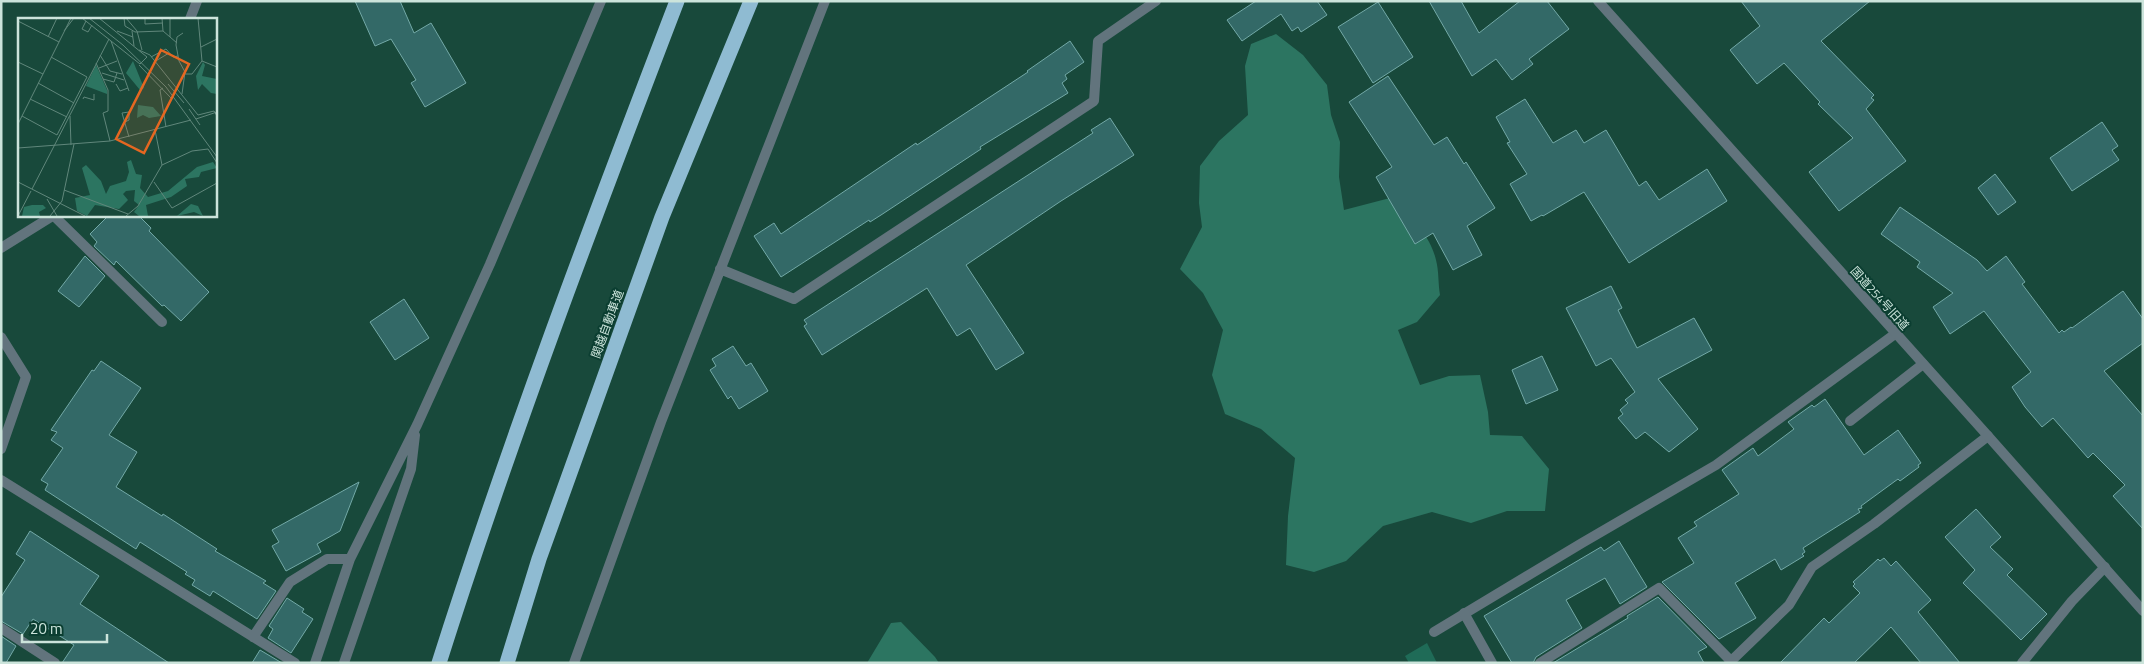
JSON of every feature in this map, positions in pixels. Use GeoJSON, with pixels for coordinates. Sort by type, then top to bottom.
{"type":"FeatureCollection","features":[{"type":"Feature","properties":{"kind":"highway"},"geometry":{"type":"LineString","coordinates":[[439,663],[481,532],[606,187],[677,1]]}},
{"type":"Feature","properties":{"kind":"highway","name":"関越自動車道"},"geometry":{"type":"LineString","coordinates":[[506,663],[539,559],[662,217],[750,1]]}},
{"type":"Feature","properties":{"kind":"street"},"geometry":{"type":"LineString","coordinates":[[190,18],[198,1]]}},
{"type":"Feature","properties":{"kind":"street"},"geometry":{"type":"LineString","coordinates":[[315,663],[350,559],[417,425],[534,163],[601,1]]}},
{"type":"Feature","properties":{"kind":"street"},"geometry":{"type":"LineString","coordinates":[[574,663],[661,422],[825,1]]}},
{"type":"Feature","properties":{"kind":"street"},"geometry":{"type":"LineString","coordinates":[[720,269],[794,298],[1094,101],[1098,42],[1156,1]]}},
{"type":"Feature","properties":{"kind":"street","name":"国道254号旧道"},"geometry":{"type":"LineString","coordinates":[[1598,1],[2143,611]]}},
{"type":"Feature","properties":{"kind":"street"},"geometry":{"type":"LineString","coordinates":[[1,248],[52,216]]}},
{"type":"Feature","properties":{"kind":"street"},"geometry":{"type":"LineString","coordinates":[[55,216],[162,322]]}},
{"type":"Feature","properties":{"kind":"street"},"geometry":{"type":"LineString","coordinates":[[1434,632],[1716,466],[1895,334]]}},
{"type":"Feature","properties":{"kind":"street"},"geometry":{"type":"LineString","coordinates":[[1,337],[26,377],[1,449]]}},
{"type":"Feature","properties":{"kind":"street"},"geometry":{"type":"LineString","coordinates":[[1850,421],[1924,364]]}},
{"type":"Feature","properties":{"kind":"street"},"geometry":{"type":"LineString","coordinates":[[344,663],[411,470],[417,425]]}},
{"type":"Feature","properties":{"kind":"street"},"geometry":{"type":"LineString","coordinates":[[1540,663],[1659,588],[1730,662],[1789,606],[1812,567],[1874,524],[1988,436]]}},
{"type":"Feature","properties":{"kind":"street"},"geometry":{"type":"LineString","coordinates":[[1,480],[295,663]]}},
{"type":"Feature","properties":{"kind":"street"},"geometry":{"type":"LineString","coordinates":[[253,637],[290,582],[328,559],[350,559]]}},
{"type":"Feature","properties":{"kind":"street"},"geometry":{"type":"LineString","coordinates":[[2022,663],[2072,601],[2105,567]]}},
{"type":"Feature","properties":{"kind":"street"},"geometry":{"type":"LineString","coordinates":[[1464,613],[1492,663]]}},
{"type":"Feature","properties":{"kind":"street"},"geometry":{"type":"LineString","coordinates":[[1,628],[56,663]]}},
{"type":"Feature","properties":{"kind":"green space"},"geometry":{"type":"Polygon","coordinates":[[[1276,34],[1303,55],[1327,85],[1331,115],[1340,142],[1339,177],[1344,210],[1390,198],[1418,225],[1433,251],[1437,264],[1440,295],[1417,322],[1398,330],[1420,385],[1449,376],[1480,375],[1488,412],[1490,435],[1522,436],[1549,469],[1545,511],[1507,511],[1471,523],[1432,512],[1383,526],[1346,561],[1314,572],[1286,565],[1288,516],[1295,458],[1261,429],[1225,414],[1212,375],[1223,330],[1203,293],[1180,269],[1202,227],[1199,203],[1200,166],[1219,141],[1248,115],[1245,66],[1251,44],[1276,34]]]}},
{"type":"Feature","properties":{"kind":"green space"},"geometry":{"type":"Polygon","coordinates":[[[901,622],[939,663],[867,663],[891,623],[901,622]]]}},
{"type":"Feature","properties":{"kind":"green space"},"geometry":{"type":"Polygon","coordinates":[[[1427,643],[1437,663],[1409,663],[1405,656],[1427,643]]]}},
{"type":"Feature","properties":{"kind":"building"},"geometry":{"type":"Polygon","coordinates":[[[355,1],[400,1],[414,33],[431,23],[466,83],[425,107],[411,83],[416,80],[391,39],[375,46],[355,1]]]}},
{"type":"Feature","properties":{"kind":"building"},"geometry":{"type":"Polygon","coordinates":[[[1256,1],[1317,1],[1327,15],[1301,32],[1298,27],[1292,31],[1281,14],[1242,41],[1227,20],[1256,1]]]}},
{"type":"Feature","properties":{"kind":"building"},"geometry":{"type":"Polygon","coordinates":[[[1429,1],[1461,1],[1479,33],[1520,1],[1547,1],[1569,29],[1529,59],[1533,64],[1512,80],[1496,59],[1472,76],[1429,1]]]}},
{"type":"Feature","properties":{"kind":"building"},"geometry":{"type":"Polygon","coordinates":[[[1741,1],[1870,1],[1821,41],[1874,95],[1871,98],[1874,100],[1866,109],[1906,161],[1839,211],[1809,172],[1853,138],[1818,104],[1820,102],[1784,63],[1757,84],[1730,50],[1760,26],[1741,1]]]}},
{"type":"Feature","properties":{"kind":"building"},"geometry":{"type":"Polygon","coordinates":[[[1378,2],[1413,57],[1373,83],[1338,27],[1378,2]]]}},
{"type":"Feature","properties":{"kind":"building"},"geometry":{"type":"Polygon","coordinates":[[[1070,41],[1084,62],[1065,75],[1067,79],[1062,83],[1068,93],[980,147],[981,149],[881,215],[870,222],[869,220],[781,277],[754,236],[774,223],[781,234],[916,143],[917,145],[1028,72],[1070,41]]]}},
{"type":"Feature","properties":{"kind":"building"},"geometry":{"type":"Polygon","coordinates":[[[1388,76],[1434,145],[1447,137],[1464,164],[1466,162],[1495,208],[1467,226],[1482,255],[1453,270],[1433,233],[1415,244],[1376,177],[1392,167],[1349,102],[1388,76]]]}},
{"type":"Feature","properties":{"kind":"building"},"geometry":{"type":"Polygon","coordinates":[[[1525,99],[1553,143],[1576,130],[1584,143],[1606,130],[1639,186],[1646,181],[1659,200],[1707,169],[1727,201],[1629,263],[1584,192],[1531,221],[1510,184],[1527,174],[1507,143],[1510,142],[1496,117],[1525,99]]]}},
{"type":"Feature","properties":{"kind":"building"},"geometry":{"type":"Polygon","coordinates":[[[1110,118],[1134,155],[1061,201],[966,265],[1024,353],[996,370],[970,328],[957,336],[927,288],[822,355],[804,326],[807,324],[804,320],[1093,133],[1091,130],[1110,118]]]}},
{"type":"Feature","properties":{"kind":"building"},"geometry":{"type":"Polygon","coordinates":[[[2102,122],[2118,146],[2112,150],[2119,160],[2072,191],[2050,158],[2102,122]]]}},
{"type":"Feature","properties":{"kind":"building"},"geometry":{"type":"Polygon","coordinates":[[[1995,174],[2016,202],[1998,215],[1978,188],[1995,174]]]}},
{"type":"Feature","properties":{"kind":"building"},"geometry":{"type":"Polygon","coordinates":[[[1900,207],[1977,260],[1987,271],[2006,256],[2025,282],[2022,284],[2059,333],[2062,330],[2064,332],[2072,328],[2123,291],[2143,319],[2143,343],[2104,371],[2143,416],[2143,529],[2113,496],[2125,485],[2093,453],[2088,458],[2053,418],[2042,427],[2025,407],[2012,387],[2031,372],[1984,311],[1950,334],[1933,307],[1953,293],[1917,267],[1920,262],[1881,234],[1900,207]]]}},
{"type":"Feature","properties":{"kind":"building"},"geometry":{"type":"Polygon","coordinates":[[[108,216],[139,216],[151,228],[149,231],[209,292],[181,321],[164,305],[162,306],[116,261],[114,265],[94,246],[97,242],[90,234],[108,216]]]}},
{"type":"Feature","properties":{"kind":"building"},"geometry":{"type":"Polygon","coordinates":[[[85,256],[105,276],[79,307],[58,291],[85,256]]]}},
{"type":"Feature","properties":{"kind":"building"},"geometry":{"type":"Polygon","coordinates":[[[1611,286],[1622,308],[1618,310],[1637,348],[1694,318],[1712,350],[1658,379],[1698,429],[1669,452],[1645,432],[1636,439],[1618,418],[1623,414],[1620,410],[1628,403],[1625,400],[1635,392],[1611,358],[1596,366],[1566,308],[1611,286]]]}},
{"type":"Feature","properties":{"kind":"building"},"geometry":{"type":"Polygon","coordinates":[[[404,299],[429,338],[395,360],[370,322],[404,299]]]}},
{"type":"Feature","properties":{"kind":"building"},"geometry":{"type":"Polygon","coordinates":[[[733,346],[746,366],[751,363],[768,391],[739,409],[731,396],[728,399],[710,370],[716,366],[712,359],[733,346]]]}},
{"type":"Feature","properties":{"kind":"building"},"geometry":{"type":"Polygon","coordinates":[[[1542,356],[1558,390],[1526,404],[1512,370],[1542,356]]]}},
{"type":"Feature","properties":{"kind":"building"},"geometry":{"type":"Polygon","coordinates":[[[101,361],[141,388],[109,435],[137,452],[116,487],[162,516],[163,514],[217,549],[215,551],[266,581],[263,583],[276,591],[257,619],[213,591],[210,596],[192,585],[195,580],[185,574],[187,572],[140,542],[136,549],[45,490],[48,484],[41,480],[63,448],[51,440],[57,432],[51,430],[92,370],[94,371],[101,361]]]}},
{"type":"Feature","properties":{"kind":"building"},"geometry":{"type":"Polygon","coordinates":[[[1825,399],[1864,455],[1898,430],[1921,463],[1918,465],[1919,467],[1900,481],[1898,479],[1861,506],[1862,508],[1858,509],[1860,512],[1803,548],[1805,552],[1802,554],[1804,556],[1781,570],[1775,559],[1735,583],[1756,618],[1719,639],[1662,582],[1694,563],[1678,538],[1697,526],[1694,522],[1739,494],[1722,470],[1753,448],[1758,456],[1794,429],[1788,422],[1812,405],[1814,407],[1825,399]]]}},
{"type":"Feature","properties":{"kind":"building"},"geometry":{"type":"Polygon","coordinates":[[[359,482],[340,531],[317,544],[321,552],[286,571],[272,546],[279,542],[272,530],[359,482]]]}},
{"type":"Feature","properties":{"kind":"building"},"geometry":{"type":"Polygon","coordinates":[[[1976,509],[2001,537],[1990,547],[2013,569],[2007,575],[2047,614],[2021,640],[1963,583],[1975,570],[1945,537],[1976,509]]]}},
{"type":"Feature","properties":{"kind":"building"},"geometry":{"type":"Polygon","coordinates":[[[30,531],[99,576],[80,604],[169,663],[62,663],[74,645],[33,619],[23,634],[1,621],[1,597],[25,560],[16,554],[30,531]]]}},
{"type":"Feature","properties":{"kind":"building"},"geometry":{"type":"Polygon","coordinates":[[[1619,541],[1647,587],[1620,604],[1605,578],[1566,600],[1582,628],[1536,657],[1533,663],[1512,663],[1484,616],[1601,547],[1604,551],[1619,541]]]}},
{"type":"Feature","properties":{"kind":"building"},"geometry":{"type":"Polygon","coordinates":[[[1884,558],[1891,566],[1896,561],[1931,600],[1918,612],[1960,663],[1921,663],[1891,627],[1854,663],[1780,663],[1824,618],[1829,623],[1860,593],[1853,586],[1855,584],[1853,582],[1878,559],[1880,561],[1884,558]]]}},
{"type":"Feature","properties":{"kind":"building"},"geometry":{"type":"Polygon","coordinates":[[[1658,597],[1707,647],[1698,652],[1704,663],[1553,663],[1628,618],[1627,616],[1658,597]]]}},
{"type":"Feature","properties":{"kind":"building"},"geometry":{"type":"Polygon","coordinates":[[[287,598],[304,609],[302,612],[313,619],[291,653],[268,638],[273,629],[269,626],[287,598]]]}},
{"type":"Feature","properties":{"kind":"building"},"geometry":{"type":"Polygon","coordinates":[[[1,636],[16,646],[6,663],[1,663],[1,636]]]}},
{"type":"Feature","properties":{"kind":"building"},"geometry":{"type":"Polygon","coordinates":[[[260,650],[282,663],[252,663],[260,650]]]}}]}
